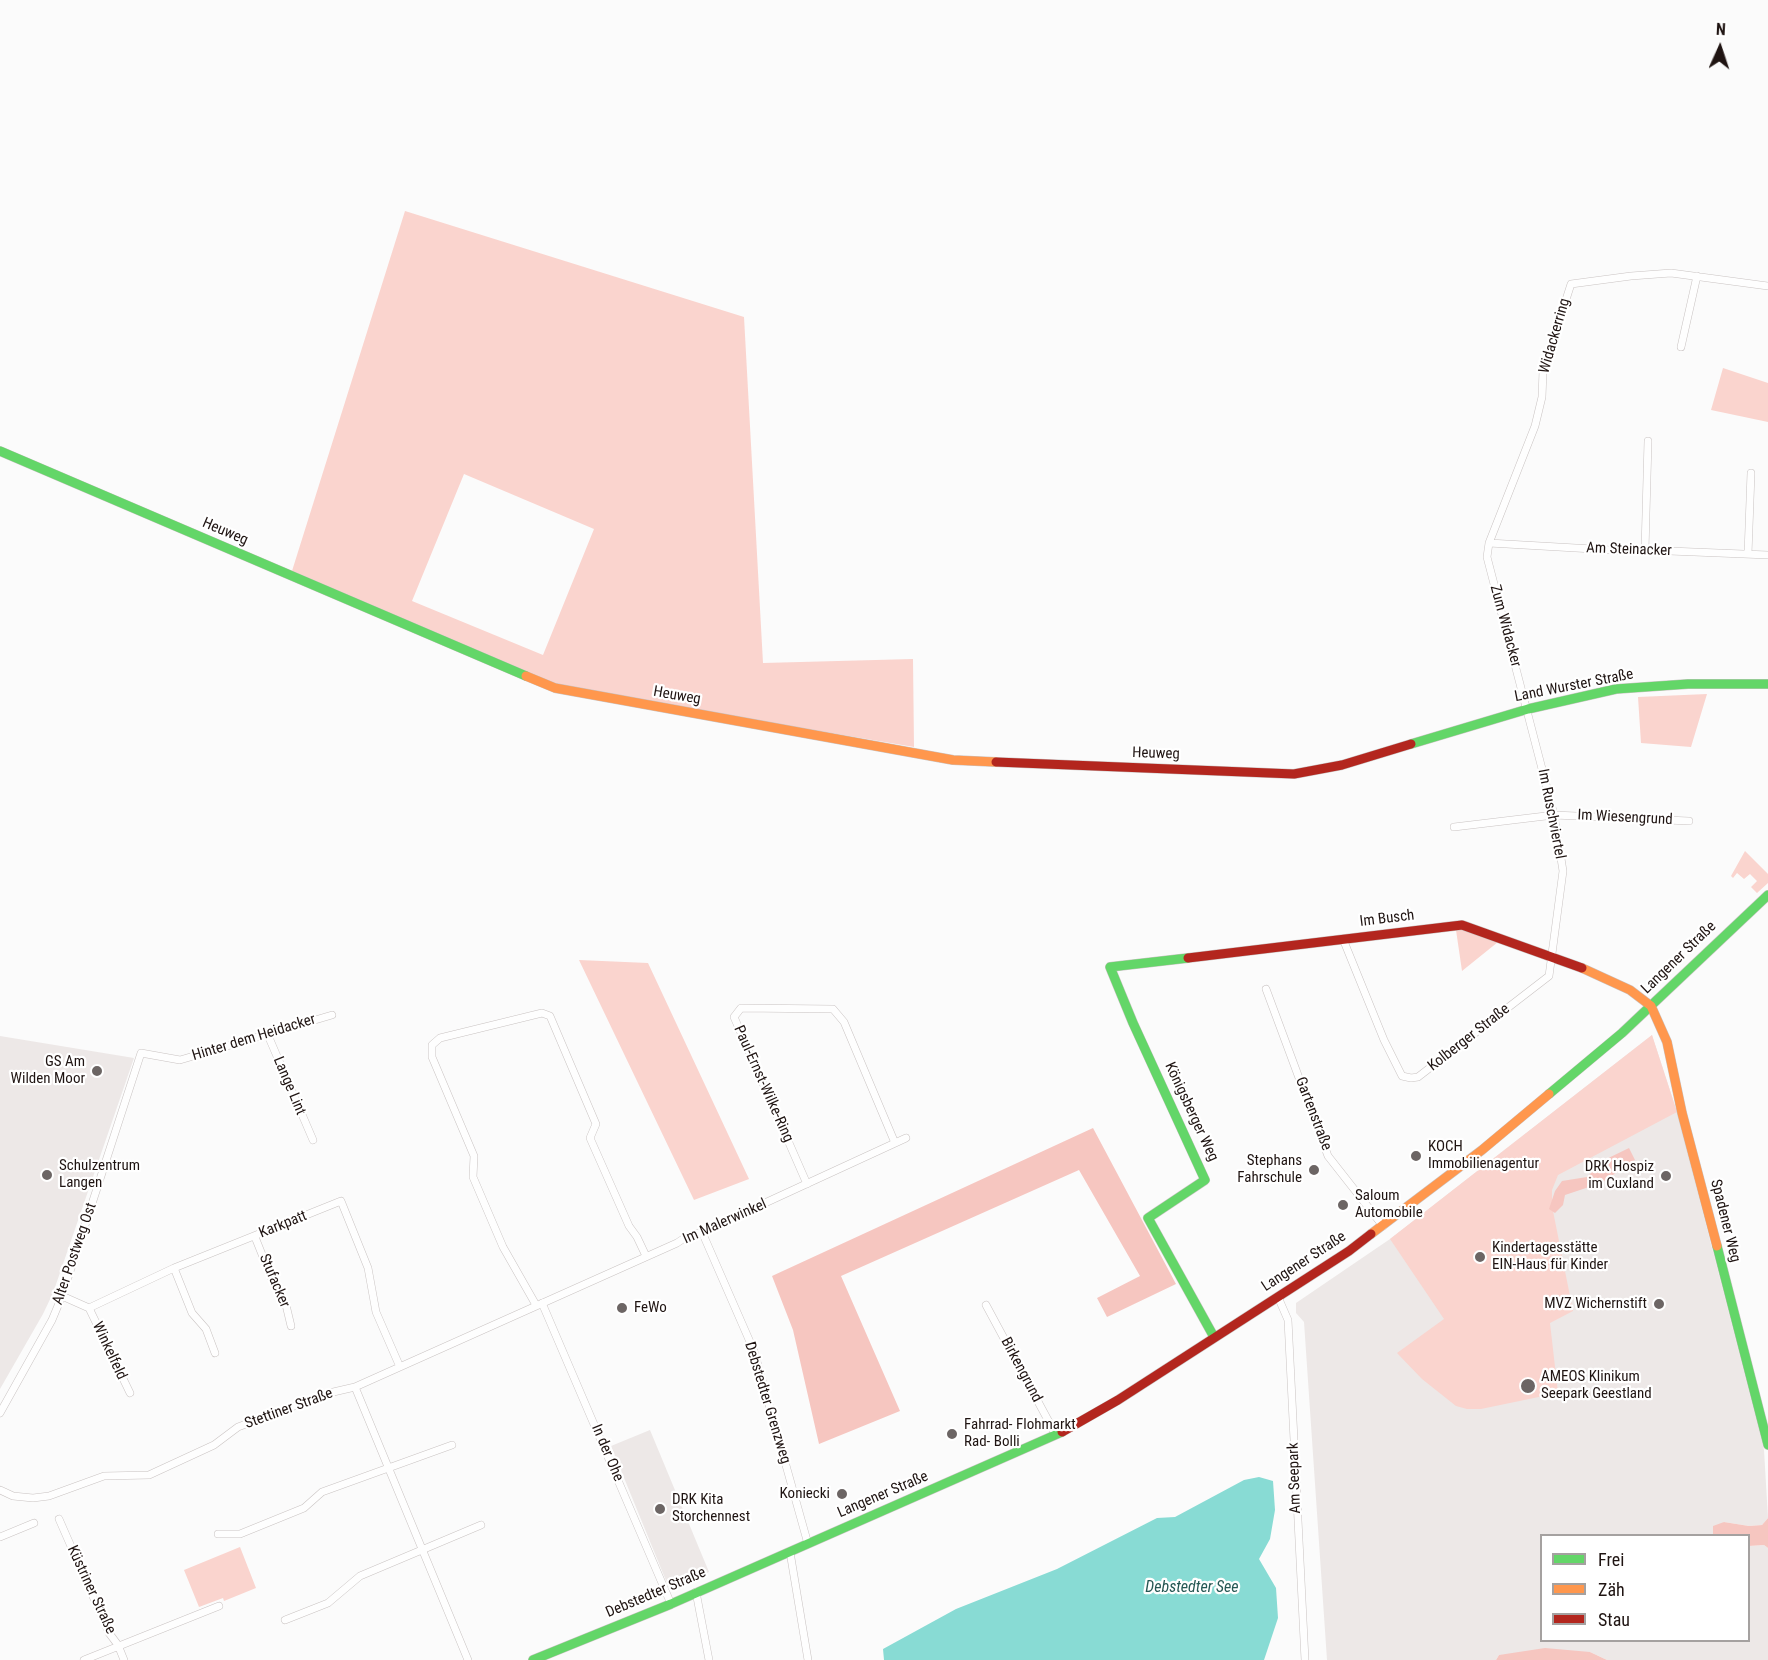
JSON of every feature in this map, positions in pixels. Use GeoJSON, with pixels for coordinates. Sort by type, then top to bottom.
{"type":"FeatureCollection","features":[{"type":"Feature","properties":{"kind":"street","name":"Widackerring"},"geometry":{"type":"LineString","coordinates":[[1489,543],[1535,426],[1542,396],[1542,371],[1571,284],[1671,273],[1768,286]]}},
{"type":"Feature","properties":{"kind":"street"},"geometry":{"type":"LineString","coordinates":[[1681,347],[1697,276]]}},
{"type":"Feature","properties":{"kind":"street"},"geometry":{"type":"LineString","coordinates":[[1645,550],[1648,441]]}},
{"type":"Feature","properties":{"kind":"street","name":"Heuweg"},"geometry":{"type":"LineString","coordinates":[[0,451],[389,619],[572,693],[969,762],[1293,774],[1342,765],[1391,749]]}},
{"type":"Feature","properties":{"kind":"street"},"geometry":{"type":"LineString","coordinates":[[1748,554],[1751,473]]}},
{"type":"Feature","properties":{"kind":"street","name":"Am Steinacker"},"geometry":{"type":"LineString","coordinates":[[1489,543],[1628,551],[1768,555]]}},
{"type":"Feature","properties":{"kind":"street","name":"Zum Widacker"},"geometry":{"type":"LineString","coordinates":[[1489,543],[1487,557],[1528,709]]}},
{"type":"Feature","properties":{"kind":"street","name":"Land Wurster Straße"},"geometry":{"type":"LineString","coordinates":[[1391,749],[1528,709],[1616,690],[1688,684],[1768,684]]}},
{"type":"Feature","properties":{"kind":"street","name":"Im Ruschviertel"},"geometry":{"type":"LineString","coordinates":[[1528,709],[1554,815],[1563,871],[1551,956]]}},
{"type":"Feature","properties":{"kind":"street","name":"Im Wiesengrund"},"geometry":{"type":"LineString","coordinates":[[1454,827],[1554,815],[1689,821]]}},
{"type":"Feature","properties":{"kind":"street","name":"Langener Straße"},"geometry":{"type":"LineString","coordinates":[[790,1552],[1056,1435],[1118,1400],[1349,1251],[1520,1119],[1613,1040],[1768,895]]}},
{"type":"Feature","properties":{"kind":"street","name":"Im Busch"},"geometry":{"type":"LineString","coordinates":[[1110,967],[1462,925],[1551,956],[1630,990],[1651,1006]]}},
{"type":"Feature","properties":{"kind":"street","name":"Kolberger Straße"},"geometry":{"type":"LineString","coordinates":[[1343,939],[1397,1067],[1402,1076],[1411,1078],[1418,1077],[1549,976],[1551,956]]}},
{"type":"Feature","properties":{"kind":"street","name":"Königsberger Weg"},"geometry":{"type":"LineString","coordinates":[[1110,967],[1133,1023],[1205,1180],[1148,1218],[1214,1337]]}},
{"type":"Feature","properties":{"kind":"street","name":"Gartenstraße"},"geometry":{"type":"LineString","coordinates":[[1266,989],[1328,1156],[1383,1226]]}},
{"type":"Feature","properties":{"kind":"street","name":"Spadener Weg"},"geometry":{"type":"LineString","coordinates":[[1651,1006],[1667,1042],[1682,1113],[1768,1445]]}},
{"type":"Feature","properties":{"kind":"street","name":"Paul-Ernst-Wilke-Ring"},"geometry":{"type":"LineString","coordinates":[[807,1184],[734,1017],[741,1008],[833,1010],[844,1022],[895,1143]]}},
{"type":"Feature","properties":{"kind":"street","name":"In der Ohe"},"geometry":{"type":"LineString","coordinates":[[646,1256],[629,1226],[590,1138],[596,1124],[550,1016],[542,1012],[440,1038],[432,1045],[432,1057],[474,1156],[473,1177],[503,1247],[539,1304],[671,1604]]}},
{"type":"Feature","properties":{"kind":"street","name":"Hinter dem Heidacker"},"geometry":{"type":"LineString","coordinates":[[141,1053],[180,1060],[332,1015]]}},
{"type":"Feature","properties":{"kind":"street","name":"Lange Lint"},"geometry":{"type":"LineString","coordinates":[[267,1033],[313,1140]]}},
{"type":"Feature","properties":{"kind":"street","name":"Alter Postweg Ost"},"geometry":{"type":"LineString","coordinates":[[0,1413],[52,1320],[62,1296],[141,1053]]}},
{"type":"Feature","properties":{"kind":"street","name":"Im Malerwinkel"},"geometry":{"type":"LineString","coordinates":[[539,1304],[906,1138]]}},
{"type":"Feature","properties":{"kind":"street","name":"Karkpatt"},"geometry":{"type":"LineString","coordinates":[[89,1308],[174,1268],[341,1201],[368,1268],[376,1312],[400,1367]]}},
{"type":"Feature","properties":{"kind":"street","name":"Debstedter Grenzweg"},"geometry":{"type":"LineString","coordinates":[[702,1232],[753,1351],[808,1544]]}},
{"type":"Feature","properties":{"kind":"street","name":"Stufacker"},"geometry":{"type":"LineString","coordinates":[[255,1237],[273,1282],[286,1305],[291,1326]]}},
{"type":"Feature","properties":{"kind":"street"},"geometry":{"type":"LineString","coordinates":[[174,1268],[192,1313],[206,1329],[215,1353]]}},
{"type":"Feature","properties":{"kind":"street"},"geometry":{"type":"LineString","coordinates":[[62,1296],[89,1308]]}},
{"type":"Feature","properties":{"kind":"street","name":"Am Seepark"},"geometry":{"type":"LineString","coordinates":[[1278,1297],[1288,1320],[1305,1660]]}},
{"type":"Feature","properties":{"kind":"street","name":"Stettiner Straße"},"geometry":{"type":"LineString","coordinates":[[0,1490],[13,1496],[33,1498],[49,1496],[104,1476],[149,1475],[214,1445],[238,1427],[329,1393],[355,1387],[539,1304]]}},
{"type":"Feature","properties":{"kind":"street","name":"Birkengrund"},"geometry":{"type":"LineString","coordinates":[[986,1305],[1056,1435]]}},
{"type":"Feature","properties":{"kind":"street","name":"Winkelfeld"},"geometry":{"type":"LineString","coordinates":[[89,1308],[130,1393]]}},
{"type":"Feature","properties":{"kind":"street"},"geometry":{"type":"LineString","coordinates":[[355,1387],[468,1660]]}},
{"type":"Feature","properties":{"kind":"street"},"geometry":{"type":"LineString","coordinates":[[218,1534],[240,1534],[304,1508],[322,1492],[452,1445]]}},
{"type":"Feature","properties":{"kind":"street","name":"Küstriner Straße"},"geometry":{"type":"LineString","coordinates":[[59,1519],[109,1633],[118,1645],[124,1660]]}},
{"type":"Feature","properties":{"kind":"street"},"geometry":{"type":"LineString","coordinates":[[0,1537],[34,1523]]}},
{"type":"Feature","properties":{"kind":"street"},"geometry":{"type":"LineString","coordinates":[[285,1620],[328,1603],[360,1576],[481,1525]]}},
{"type":"Feature","properties":{"kind":"street"},"geometry":{"type":"LineString","coordinates":[[790,1552],[808,1660]]}},
{"type":"Feature","properties":{"kind":"street","name":"Debstedter Straße"},"geometry":{"type":"LineString","coordinates":[[533,1660],[671,1604],[790,1552]]}},
{"type":"Feature","properties":{"kind":"street"},"geometry":{"type":"LineString","coordinates":[[696,1592],[709,1660]]}},
{"type":"Feature","properties":{"kind":"street"},"geometry":{"type":"LineString","coordinates":[[84,1660],[219,1606]]}},
{"type":"Feature","properties":{"kind":"shaded area"},"geometry":{"type":"Polygon","coordinates":[[[405,211],[744,317],[763,663],[913,659],[914,747],[554,685],[292,571],[405,211]],[[464,474],[412,601],[543,655],[594,529],[464,474]]]}},
{"type":"Feature","properties":{"kind":"shaded area"},"geometry":{"type":"Polygon","coordinates":[[[1723,368],[1768,383],[1768,422],[1711,410],[1723,368]]]}},
{"type":"Feature","properties":{"kind":"shaded area"},"geometry":{"type":"Polygon","coordinates":[[[1707,694],[1691,747],[1641,743],[1638,697],[1707,694]]]}},
{"type":"Feature","properties":{"kind":"shaded area"},"geometry":{"type":"Polygon","coordinates":[[[1745,851],[1768,874],[1768,883],[1757,893],[1751,887],[1757,881],[1750,874],[1744,879],[1737,873],[1733,878],[1731,876],[1745,851]]]}},
{"type":"Feature","properties":{"kind":"shaded area"},"geometry":{"type":"Polygon","coordinates":[[[1456,930],[1466,930],[1498,942],[1462,971],[1456,930]]]}},
{"type":"Feature","properties":{"kind":"shaded area"},"geometry":{"type":"Polygon","coordinates":[[[579,960],[648,963],[749,1179],[694,1200],[579,960]]]}},
{"type":"Feature","properties":{"kind":"shaded area","name":"AMEOS Klinikum Seepark Geestland"},"geometry":{"type":"Polygon","coordinates":[[[1652,1035],[1677,1112],[1764,1450],[1768,1518],[1762,1525],[1749,1526],[1724,1522],[1715,1534],[1540,1534],[1540,1642],[1750,1642],[1750,1546],[1764,1545],[1768,1548],[1768,1660],[1607,1660],[1590,1652],[1499,1655],[1496,1660],[1327,1660],[1304,1322],[1296,1313],[1296,1303],[1390,1239],[1652,1035]]]}},
{"type":"Feature","properties":{"kind":"shaded area"},"geometry":{"type":"Polygon","coordinates":[[[1652,1035],[1677,1112],[1558,1175],[1552,1190],[1552,1206],[1573,1311],[1550,1323],[1558,1393],[1481,1409],[1456,1406],[1422,1379],[1397,1353],[1444,1319],[1390,1239],[1652,1035]]]}},
{"type":"Feature","properties":{"kind":"shaded area","name":"Schulzentrum Langen"},"geometry":{"type":"Polygon","coordinates":[[[0,1036],[134,1058],[53,1293],[0,1389],[0,1036]]]}},
{"type":"Feature","properties":{"kind":"shaded area"},"geometry":{"type":"Polygon","coordinates":[[[1093,1128],[1176,1284],[1107,1317],[1097,1298],[1140,1276],[1079,1170],[841,1276],[900,1411],[819,1444],[793,1330],[772,1276],[1093,1128]]]}},
{"type":"Feature","properties":{"kind":"shaded area"},"geometry":{"type":"Polygon","coordinates":[[[1629,1148],[1635,1160],[1601,1183],[1565,1195],[1563,1205],[1555,1213],[1549,1209],[1555,1191],[1562,1181],[1587,1177],[1596,1164],[1629,1148]]]}},
{"type":"Feature","properties":{"kind":"shaded area","name":"DRK Kita Storchennest"},"geometry":{"type":"Polygon","coordinates":[[[650,1430],[709,1572],[669,1588],[611,1446],[650,1430]]]}},
{"type":"Feature","properties":{"kind":"shaded area"},"geometry":{"type":"Polygon","coordinates":[[[1768,1518],[1768,1548],[1764,1545],[1750,1546],[1750,1534],[1713,1534],[1713,1526],[1724,1522],[1749,1526],[1762,1525],[1768,1518]]]}},
{"type":"Feature","properties":{"kind":"shaded area"},"geometry":{"type":"Polygon","coordinates":[[[240,1547],[256,1588],[224,1601],[223,1598],[199,1607],[184,1570],[240,1547]]]}},
{"type":"Feature","properties":{"kind":"shaded area"},"geometry":{"type":"Polygon","coordinates":[[[1545,1648],[1590,1652],[1607,1660],[1496,1660],[1499,1655],[1545,1648]]]}},
{"type":"Feature","properties":{"kind":"water","name":"Debstedter See"},"geometry":{"type":"Polygon","coordinates":[[[1259,1477],[1273,1481],[1275,1510],[1270,1539],[1259,1559],[1276,1588],[1278,1618],[1264,1660],[884,1660],[883,1649],[956,1609],[1057,1569],[1157,1518],[1175,1517],[1244,1480],[1259,1477]]]}},
{"type":"Feature","properties":{"kind":"traffic: fast"},"geometry":{"type":"LineString","coordinates":[[0,451],[526,676]]}},
{"type":"Feature","properties":{"kind":"traffic: fast"},"geometry":{"type":"LineString","coordinates":[[1411,744],[1528,709],[1616,689],[1688,684],[1768,684]]}},
{"type":"Feature","properties":{"kind":"traffic: fast"},"geometry":{"type":"LineString","coordinates":[[1549,1094],[1622,1033],[1768,895]]}},
{"type":"Feature","properties":{"kind":"traffic: fast"},"geometry":{"type":"LineString","coordinates":[[1188,958],[1110,967],[1133,1023],[1205,1180],[1148,1218],[1214,1337]]}},
{"type":"Feature","properties":{"kind":"traffic: fast"},"geometry":{"type":"LineString","coordinates":[[1717,1246],[1768,1445]]}},
{"type":"Feature","properties":{"kind":"traffic: fast"},"geometry":{"type":"LineString","coordinates":[[533,1660],[671,1604],[1062,1432]]}},
{"type":"Feature","properties":{"kind":"traffic: slow"},"geometry":{"type":"LineString","coordinates":[[526,676],[555,688],[953,760],[996,762]]}},
{"type":"Feature","properties":{"kind":"traffic: slow"},"geometry":{"type":"LineString","coordinates":[[1582,968],[1630,990],[1651,1006],[1667,1042],[1682,1113],[1717,1246]]}},
{"type":"Feature","properties":{"kind":"traffic: slow"},"geometry":{"type":"LineString","coordinates":[[1371,1234],[1482,1150],[1549,1094]]}},
{"type":"Feature","properties":{"kind":"traffic: jam"},"geometry":{"type":"LineString","coordinates":[[996,762],[1294,774],[1342,765],[1411,744]]}},
{"type":"Feature","properties":{"kind":"traffic: jam"},"geometry":{"type":"LineString","coordinates":[[1188,958],[1462,925],[1582,968]]}},
{"type":"Feature","properties":{"kind":"traffic: jam"},"geometry":{"type":"LineString","coordinates":[[1062,1432],[1118,1400],[1349,1251],[1371,1234]]}},
{"type":"Feature","properties":{"kind":"place","name":"GS Am Wilden Moor"},"geometry":{"type":"Point","coordinates":[97,1071]}},
{"type":"Feature","properties":{"kind":"place","name":"KOCH Immobilienagentur"},"geometry":{"type":"Point","coordinates":[1416,1156]}},
{"type":"Feature","properties":{"kind":"place","name":"Stephans Fahrschule"},"geometry":{"type":"Point","coordinates":[1314,1170]}},
{"type":"Feature","properties":{"kind":"place","name":"Schulzentrum Langen"},"geometry":{"type":"Point","coordinates":[47,1175]}},
{"type":"Feature","properties":{"kind":"place","name":"DRK Hospiz im Cuxland"},"geometry":{"type":"Point","coordinates":[1666,1176]}},
{"type":"Feature","properties":{"kind":"place","name":"Saloum Automobile"},"geometry":{"type":"Point","coordinates":[1343,1205]}},
{"type":"Feature","properties":{"kind":"place","name":"Kindertagesstätte EIN-Haus für Kinder"},"geometry":{"type":"Point","coordinates":[1480,1257]}},
{"type":"Feature","properties":{"kind":"place","name":"MVZ Wichernstift"},"geometry":{"type":"Point","coordinates":[1659,1304]}},
{"type":"Feature","properties":{"kind":"place","name":"FeWo"},"geometry":{"type":"Point","coordinates":[622,1308]}},
{"type":"Feature","properties":{"kind":"place","name":"AMEOS Klinikum Seepark Geestland"},"geometry":{"type":"Point","coordinates":[1528,1386]}},
{"type":"Feature","properties":{"kind":"place","name":"Fahrrad- Flohmarkt Rad- Bolli"},"geometry":{"type":"Point","coordinates":[952,1434]}},
{"type":"Feature","properties":{"kind":"place","name":"Koniecki"},"geometry":{"type":"Point","coordinates":[842,1494]}},
{"type":"Feature","properties":{"kind":"place","name":"DRK Kita Storchennest"},"geometry":{"type":"Point","coordinates":[660,1509]}}]}
